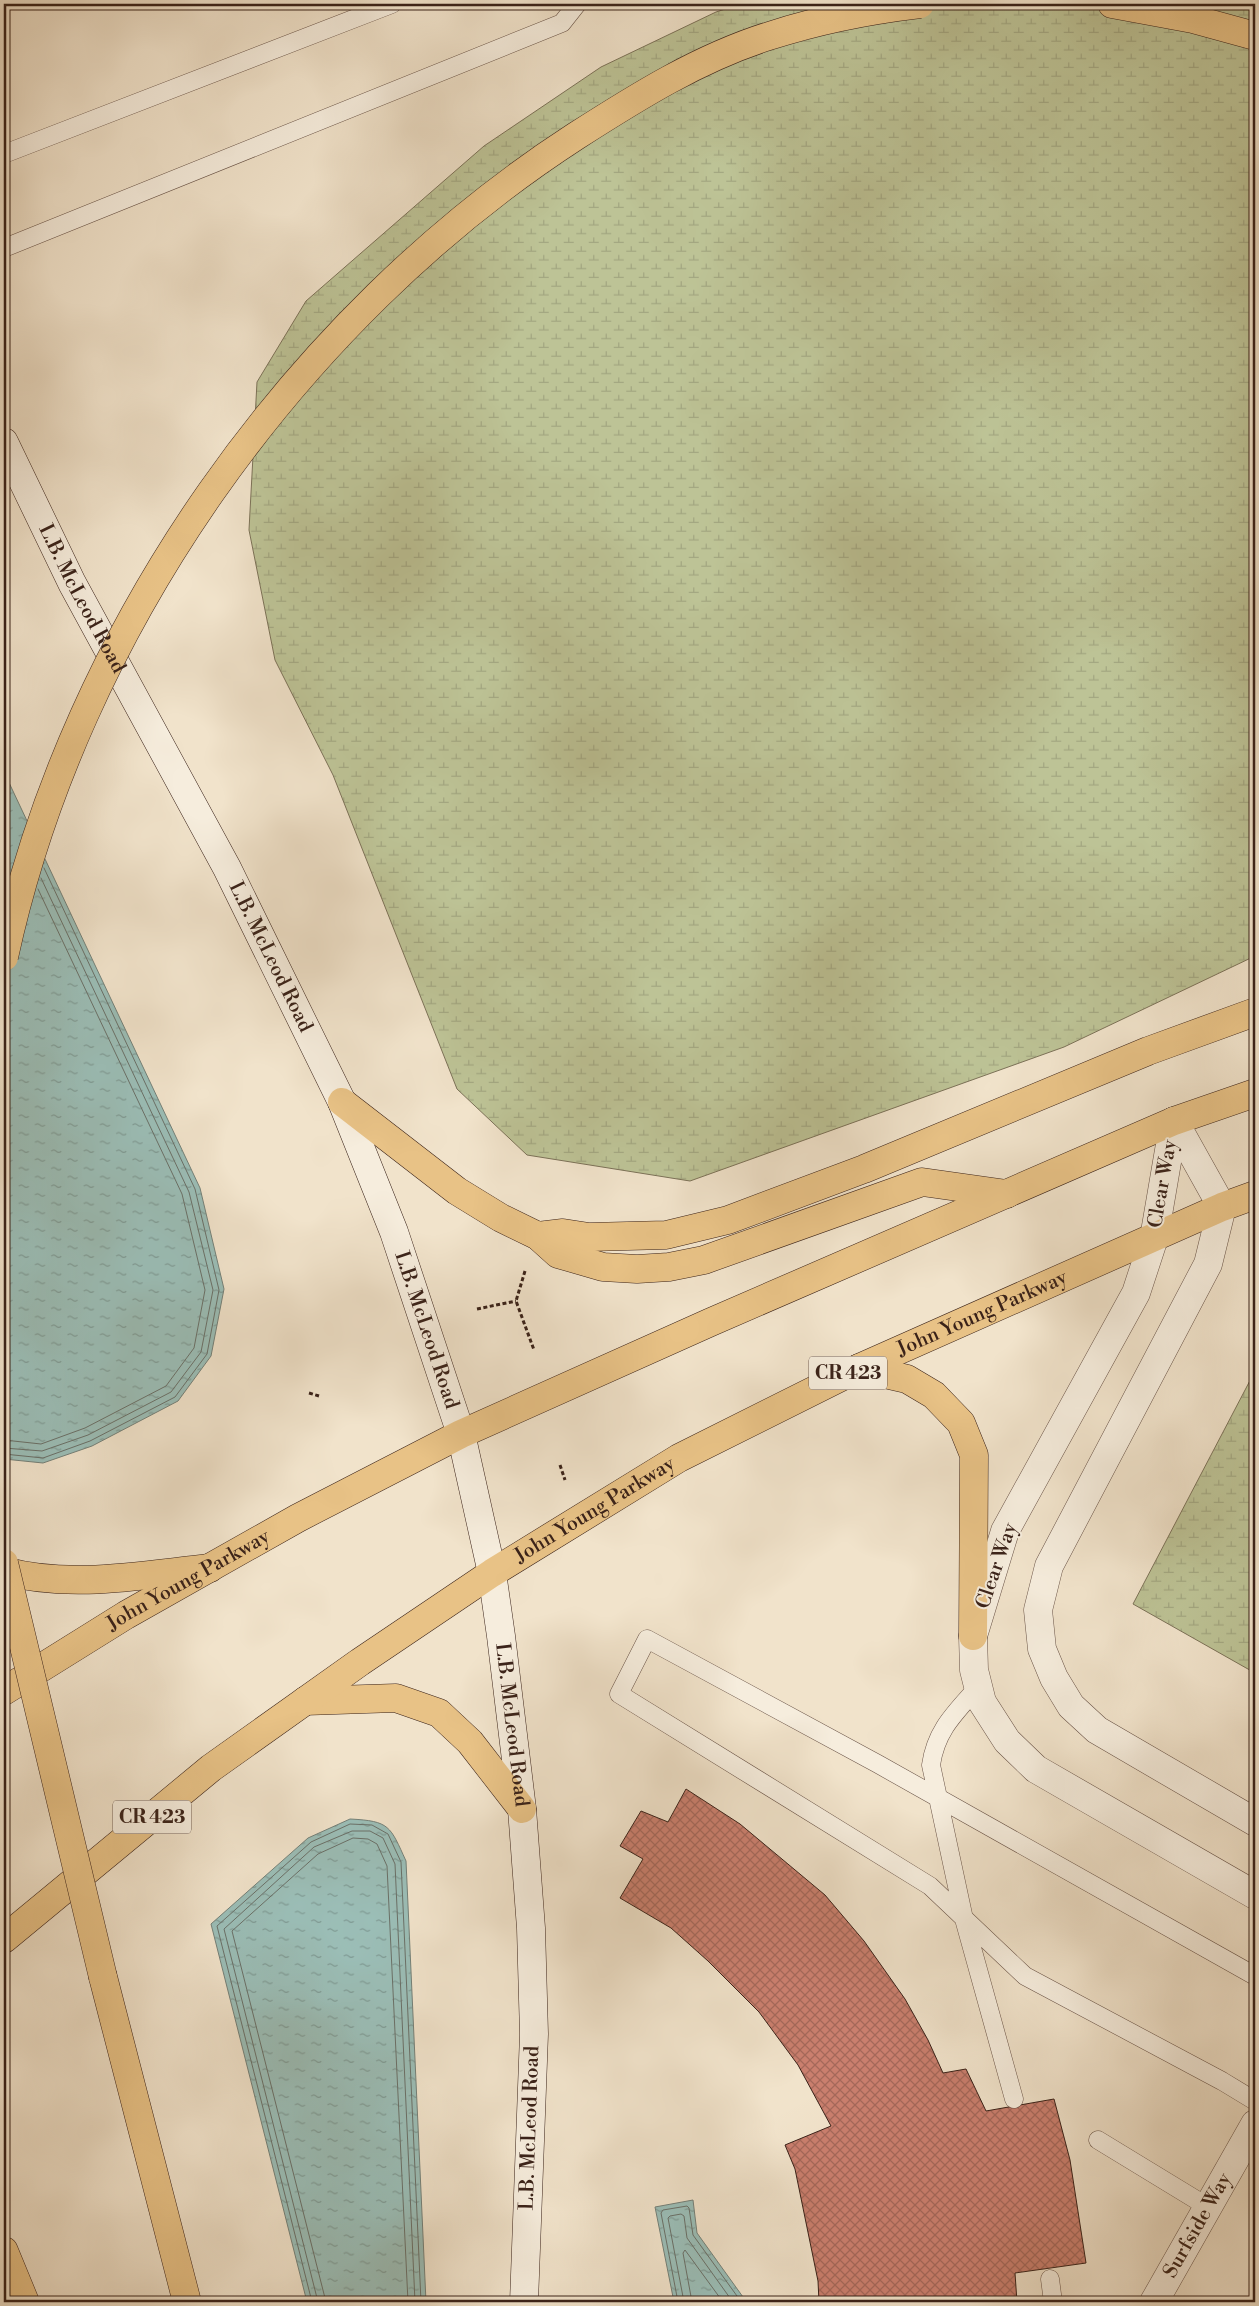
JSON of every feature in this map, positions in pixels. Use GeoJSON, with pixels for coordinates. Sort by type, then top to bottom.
{"type":"FeatureCollection","features":[{"type":"Feature","properties":{"kind":"main road"},"geometry":{"type":"LineString","coordinates":[[4,957],[18,899],[51,798],[92,699],[143,601],[177,542],[259,427],[304,372],[376,296],[404,269],[541,158],[657,86],[692,67],[767,36],[834,18],[920,4]]}},
{"type":"Feature","properties":{"kind":"main road"},"geometry":{"type":"LineString","coordinates":[[1112,4],[1193,19],[1255,36]]}},
{"type":"Feature","properties":{"kind":"main road"},"geometry":{"type":"LineString","coordinates":[[538,1236],[563,1233],[589,1238],[666,1235],[728,1220],[864,1169],[1148,1052],[1255,1012]]}},
{"type":"Feature","properties":{"kind":"main road","name":"John Young Parkway"},"geometry":{"type":"LineString","coordinates":[[4,1690],[126,1615],[298,1518],[461,1434],[711,1322],[1174,1121],[1255,1092]]}},
{"type":"Feature","properties":{"kind":"main road"},"geometry":{"type":"LineString","coordinates":[[342,1102],[457,1191],[501,1218],[538,1236],[558,1254],[603,1267],[637,1269],[669,1267],[704,1260],[922,1182],[1007,1194]]}},
{"type":"Feature","properties":{"kind":"main road","name":"John Young Parkway"},"geometry":{"type":"LineString","coordinates":[[4,1939],[211,1768],[305,1701],[492,1573],[679,1458],[859,1368],[1222,1207],[1255,1195]]}},
{"type":"Feature","properties":{"kind":"main road"},"geometry":{"type":"LineString","coordinates":[[859,1368],[907,1379],[934,1395],[961,1423],[974,1455],[973,1636]]}},
{"type":"Feature","properties":{"kind":"main road"},"geometry":{"type":"LineString","coordinates":[[4,1563],[103,1976],[186,2302]]}},
{"type":"Feature","properties":{"kind":"main road"},"geometry":{"type":"LineString","coordinates":[[4,1572],[21,1576],[83,1581],[210,1568]]}},
{"type":"Feature","properties":{"kind":"main road"},"geometry":{"type":"LineString","coordinates":[[305,1701],[396,1698],[439,1713],[470,1742],[522,1808]]}},
{"type":"Feature","properties":{"kind":"main road"},"geometry":{"type":"LineString","coordinates":[[4,2251],[25,2302]]}},
{"type":"Feature","properties":{"kind":"street","name":"L.B. McLeod Road"},"geometry":{"type":"LineString","coordinates":[[4,442],[72,583],[227,868],[342,1102],[394,1232],[461,1434],[492,1573],[522,1808],[531,1928],[534,2034],[524,2302]]}},
{"type":"Feature","properties":{"kind":"street","name":"Clear Way"},"geometry":{"type":"LineString","coordinates":[[1174,1121],[1222,1207]]}},
{"type":"Feature","properties":{"kind":"street","name":"Clear Way"},"geometry":{"type":"LineString","coordinates":[[1174,1121],[1154,1238],[1136,1293],[1005,1531],[973,1636],[974,1670],[982,1702],[1007,1741],[1036,1769],[1255,1895]]}},
{"type":"Feature","properties":{"kind":"street"},"geometry":{"type":"LineString","coordinates":[[1222,1207],[1208,1264],[1049,1566],[1038,1610],[1042,1649],[1054,1678],[1071,1706],[1097,1730],[1255,1822]]}},
{"type":"Feature","properties":{"kind":"street","name":"Surfside Way"},"geometry":{"type":"LineString","coordinates":[[1154,2302],[1255,2124]]}},
{"type":"Feature","properties":{"kind":"lane"},"geometry":{"type":"LineString","coordinates":[[4,154],[392,4]]}},
{"type":"Feature","properties":{"kind":"lane"},"geometry":{"type":"LineString","coordinates":[[4,248],[562,23],[577,4]]}},
{"type":"Feature","properties":{"kind":"lane"},"geometry":{"type":"LineString","coordinates":[[1255,1976],[938,1797],[647,1639],[619,1694],[930,1886],[1025,1976],[1222,2081],[1255,2101]]}},
{"type":"Feature","properties":{"kind":"lane"},"geometry":{"type":"LineString","coordinates":[[978,1688],[945,1725],[934,1747],[931,1765],[964,1919],[1014,2099]]}},
{"type":"Feature","properties":{"kind":"lane"},"geometry":{"type":"LineString","coordinates":[[1098,2140],[1208,2207]]}},
{"type":"Feature","properties":{"kind":"lane"},"geometry":{"type":"LineString","coordinates":[[1050,2279],[1052,2302]]}},
{"type":"Feature","properties":{"kind":"path"},"geometry":{"type":"LineString","coordinates":[[527,1266],[516,1301],[534,1350]]}},
{"type":"Feature","properties":{"kind":"path"},"geometry":{"type":"LineString","coordinates":[[477,1309],[516,1301]]}},
{"type":"Feature","properties":{"kind":"path"},"geometry":{"type":"LineString","coordinates":[[309,1393],[319,1396]]}},
{"type":"Feature","properties":{"kind":"path"},"geometry":{"type":"LineString","coordinates":[[560,1465],[565,1480]]}},
{"type":"Feature","properties":{"kind":"green space"},"geometry":{"type":"Polygon","coordinates":[[[741,4],[1255,4],[1255,956],[1064,1047],[690,1181],[527,1155],[457,1089],[333,775],[275,660],[249,530],[257,382],[306,301],[484,146],[601,67],[716,12],[741,4]]]}},
{"type":"Feature","properties":{"kind":"green space"},"geometry":{"type":"Polygon","coordinates":[[[1255,1371],[1255,1673],[1133,1604],[1255,1371]]]}},
{"type":"Feature","properties":{"kind":"water"},"geometry":{"type":"Polygon","coordinates":[[[4,772],[200,1188],[224,1289],[211,1356],[178,1401],[92,1446],[43,1463],[4,1459],[4,772]]]}},
{"type":"Feature","properties":{"kind":"water"},"geometry":{"type":"Polygon","coordinates":[[[350,1819],[373,1821],[387,1828],[392,1833],[406,1861],[426,2302],[307,2302],[211,1924],[308,1838],[350,1819]]]}},
{"type":"Feature","properties":{"kind":"water"},"geometry":{"type":"Polygon","coordinates":[[[693,2200],[697,2233],[743,2297],[741,2302],[674,2302],[655,2207],[693,2200]]]}},
{"type":"Feature","properties":{"kind":"building"},"geometry":{"type":"Polygon","coordinates":[[[686,1789],[740,1824],[825,1895],[864,1941],[905,1999],[928,2040],[943,2073],[966,2069],[986,2111],[1054,2099],[1070,2160],[1086,2263],[1015,2273],[1017,2302],[819,2302],[818,2281],[795,2169],[785,2145],[831,2126],[798,2065],[759,2012],[708,1961],[671,1928],[620,1898],[643,1859],[620,1846],[641,1811],[668,1822],[686,1789]]]}}]}
